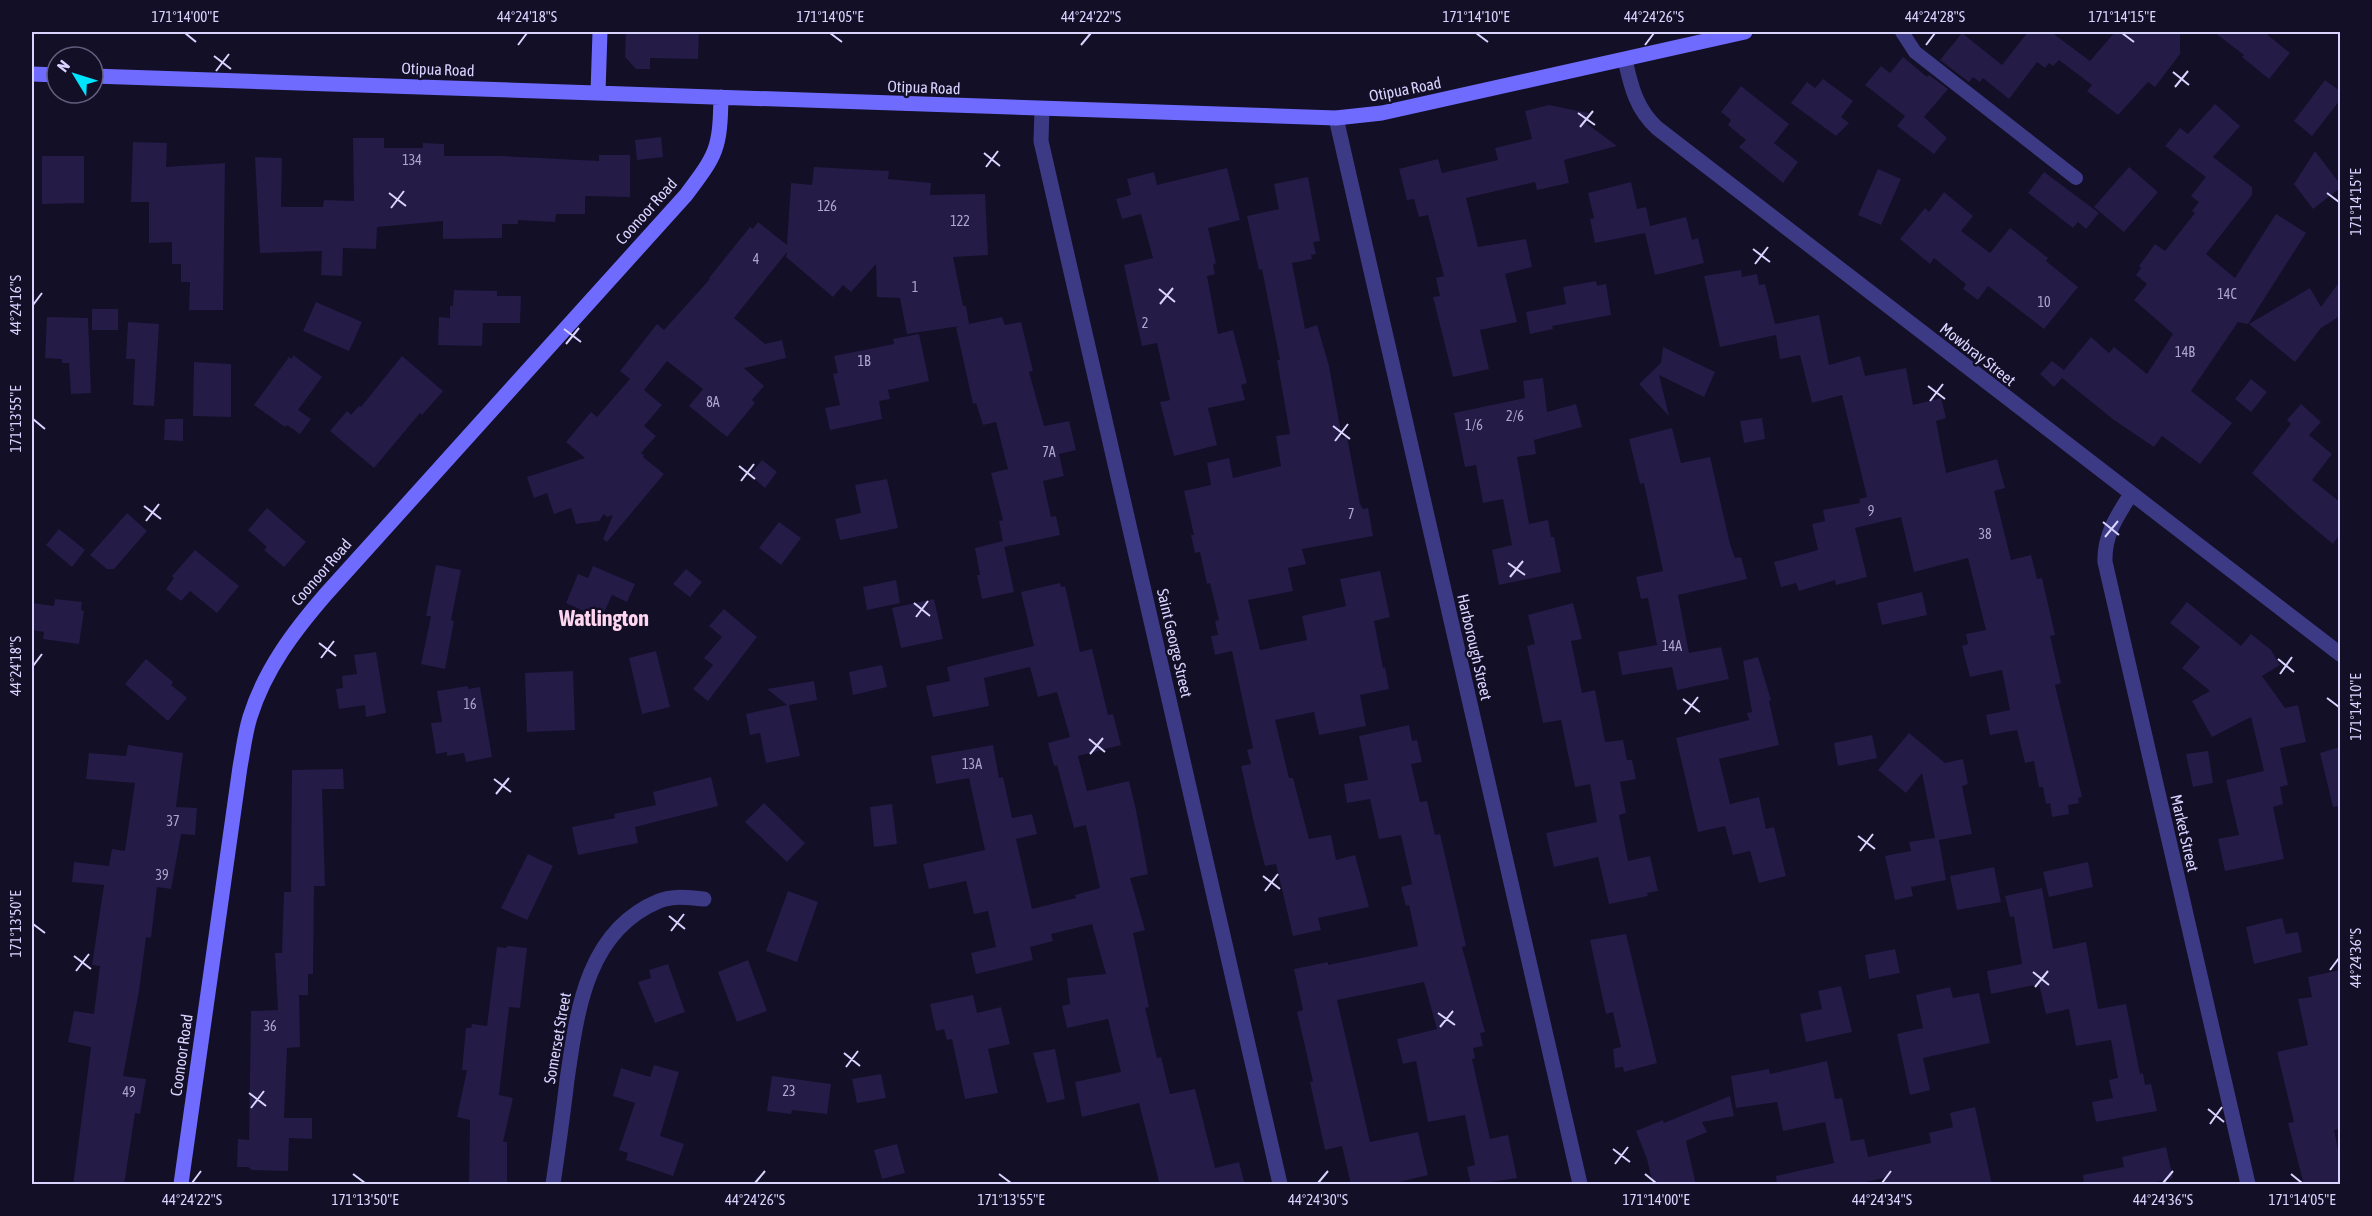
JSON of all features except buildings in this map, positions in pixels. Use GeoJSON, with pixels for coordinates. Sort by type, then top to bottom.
{"type":"FeatureCollection","features":[{"type":"Feature","properties":{"kind":"street"},"geometry":{"type":"LineString","coordinates":[[598,92],[600,32]]}},
{"type":"Feature","properties":{"kind":"street","name":"Otipua Road"},"geometry":{"type":"LineString","coordinates":[[105,76],[1336,117],[1382,113],[1745,32]]}},
{"type":"Feature","properties":{"kind":"street","name":"Mowbray Street"},"geometry":{"type":"LineString","coordinates":[[1625,60],[1632,91],[1643,114],[1657,128],[2340,654]]}},
{"type":"Feature","properties":{"kind":"street","name":"Coonoor Road"},"geometry":{"type":"LineString","coordinates":[[181,1185],[240,767],[249,718],[262,682],[283,647],[318,602],[696,182],[713,157],[718,145],[722,97]]}},
{"type":"Feature","properties":{"kind":"street","name":"Saint George Street"},"geometry":{"type":"LineString","coordinates":[[1042,109],[1041,141],[1280,1185]]}},
{"type":"Feature","properties":{"kind":"street","name":"Harborough Street"},"geometry":{"type":"LineString","coordinates":[[1336,117],[1580,1185]]}},
{"type":"Feature","properties":{"kind":"street","name":"Market Street"},"geometry":{"type":"LineString","coordinates":[[2131,494],[2110,528],[2104,552],[2105,562],[2248,1185]]}},
{"type":"Feature","properties":{"kind":"street","name":"Somerset Street"},"geometry":{"type":"LineString","coordinates":[[553,1185],[574,1033],[582,994],[601,952],[631,917],[660,901],[681,897],[704,899]]}},
{"type":"Feature","properties":{"kind":"lane"},"geometry":{"type":"LineString","coordinates":[[1902,32],[1915,52],[2076,178]]}},
{"type":"Feature","properties":{"kind":"district","name":"Watlington"},"geometry":{"type":"Point","coordinates":[604,618]}}]}
